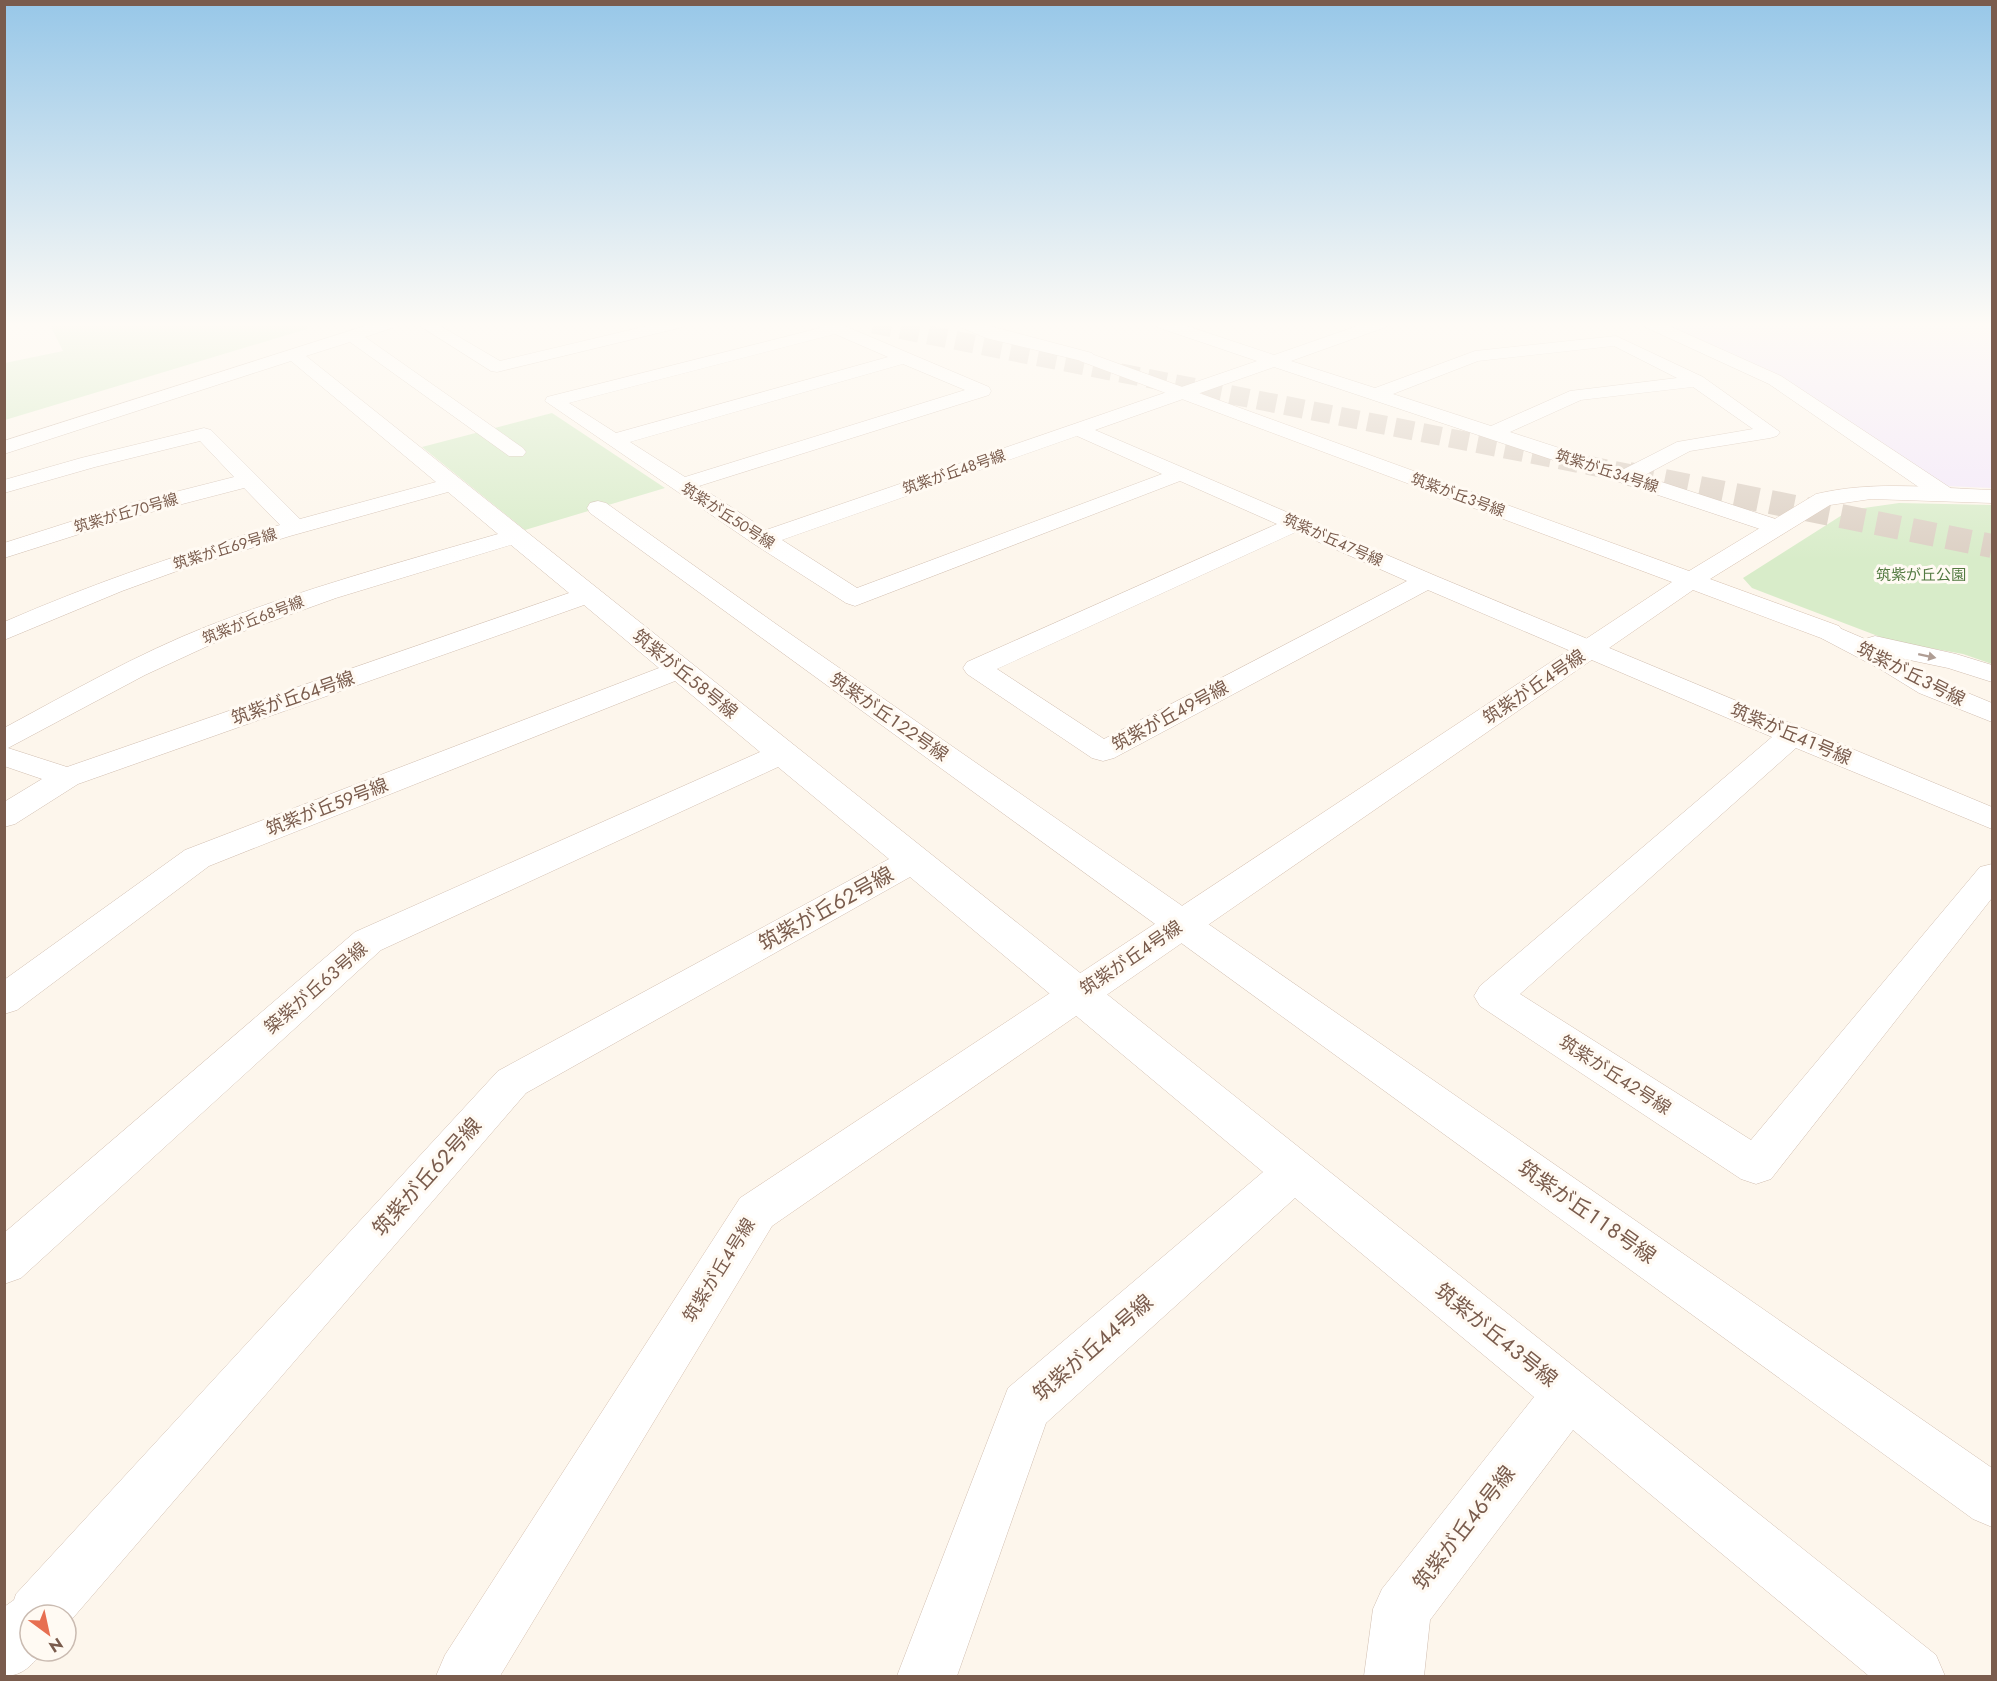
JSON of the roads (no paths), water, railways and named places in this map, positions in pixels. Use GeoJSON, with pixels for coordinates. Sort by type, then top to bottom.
{"type":"FeatureCollection","features":[{"type":"Feature","properties":{"kind":"street"},"geometry":{"type":"LineString","coordinates":[[4,448],[144,402]]}},
{"type":"Feature","properties":{"kind":"street","name":"筑紫が丘５８号線"},"geometry":{"type":"LineString","coordinates":[[352,402],[1077,994]]}},
{"type":"Feature","properties":{"kind":"street"},"geometry":{"type":"LineString","coordinates":[[446,402],[516,452]]}},
{"type":"Feature","properties":{"kind":"street","name":"筑紫が丘５０号線"},"geometry":{"type":"LineString","coordinates":[[556,402],[855,598],[1180,474]]}},
{"type":"Feature","properties":{"kind":"street"},"geometry":{"type":"LineString","coordinates":[[613,440],[746,402]]}},
{"type":"Feature","properties":{"kind":"street"},"geometry":{"type":"LineString","coordinates":[[681,485],[945,402]]}},
{"type":"Feature","properties":{"kind":"street","name":"筑紫が丘４８号線"},"geometry":{"type":"LineString","coordinates":[[762,538],[1154,402]]}},
{"type":"Feature","properties":{"kind":"street","name":"筑紫が丘３号線"},"geometry":{"type":"LineString","coordinates":[[1207,402],[1830,632],[1956,662],[1992,674]]}},
{"type":"Feature","properties":{"kind":"street","name":"筑紫が丘３４号線"},"geometry":{"type":"LineString","coordinates":[[1401,402],[1777,527]]}},
{"type":"Feature","properties":{"kind":"street"},"geometry":{"type":"LineString","coordinates":[[1492,433],[1560,402]]}},
{"type":"Feature","properties":{"kind":"street"},"geometry":{"type":"LineString","coordinates":[[1625,477],[1684,446],[1770,432],[1728,402]]}},
{"type":"Feature","properties":{"kind":"street"},"geometry":{"type":"LineString","coordinates":[[1808,402],[1944,494]]}},
{"type":"Feature","properties":{"kind":"street"},"geometry":{"type":"LineString","coordinates":[[4,487],[88,462],[227,429]]}},
{"type":"Feature","properties":{"kind":"street","name":"筑紫が丘４７号線"},"geometry":{"type":"LineString","coordinates":[[1077,429],[1590,649]]}},
{"type":"Feature","properties":{"kind":"street"},"geometry":{"type":"LineString","coordinates":[[204,434],[295,527]]}},
{"type":"Feature","properties":{"kind":"street","name":"筑紫が丘７０号線"},"geometry":{"type":"LineString","coordinates":[[4,551],[128,511],[249,480]]}},
{"type":"Feature","properties":{"kind":"street","name":"筑紫が丘６９号線"},"geometry":{"type":"LineString","coordinates":[[4,632],[48,612],[167,566],[295,527],[452,484]]}},
{"type":"Feature","properties":{"kind":"street","name":"筑紫が丘４号線"},"geometry":{"type":"LineString","coordinates":[[466,1677],[756,1212],[1690,581],[1777,527],[1824,500],[1871,492],[1992,497]]}},
{"type":"Feature","properties":{"kind":"street","name":"筑紫が丘１２２号線"},"geometry":{"type":"LineString","coordinates":[[598,508],[1181,925]]}},
{"type":"Feature","properties":{"kind":"street","name":"筑紫が丘４９号線"},"geometry":{"type":"LineString","coordinates":[[1296,524],[977,668],[1103,752],[1427,581]]}},
{"type":"Feature","properties":{"kind":"street","name":"筑紫が丘６８号線"},"geometry":{"type":"LineString","coordinates":[[4,740],[118,678],[215,633],[299,602],[516,536]]}},
{"type":"Feature","properties":{"kind":"street","name":"筑紫が丘６４号線"},"geometry":{"type":"LineString","coordinates":[[4,817],[67,777],[588,595]]}},
{"type":"Feature","properties":{"kind":"street","name":"筑紫が丘３号線"},"geometry":{"type":"LineString","coordinates":[[1830,632],[1890,663],[1929,687],[1992,713]]}},
{"type":"Feature","properties":{"kind":"street","name":"筑紫が丘４１号線"},"geometry":{"type":"LineString","coordinates":[[1590,649],[1992,819]]}},
{"type":"Feature","properties":{"kind":"street","name":"筑紫が丘５９号線"},"geometry":{"type":"LineString","coordinates":[[9,992],[197,858],[680,669]]}},
{"type":"Feature","properties":{"kind":"street","name":"筑紫が丘４２号線"},"geometry":{"type":"LineString","coordinates":[[1793,735],[1493,996],[1756,1166],[1992,875]]}},
{"type":"Feature","properties":{"kind":"street","name":"築紫が丘６３号線"},"geometry":{"type":"LineString","coordinates":[[4,1263],[368,941],[782,754]]}},
{"type":"Feature","properties":{"kind":"street"},"geometry":{"type":"LineString","coordinates":[[4,756],[67,777]]}},
{"type":"Feature","properties":{"kind":"street","name":"筑紫が丘６２号線"},"geometry":{"type":"LineString","coordinates":[[48,1603],[512,1082],[914,860]]}},
{"type":"Feature","properties":{"kind":"street","name":"筑紫が丘１１８号線"},"geometry":{"type":"LineString","coordinates":[[1181,925],[1992,1500]]}},
{"type":"Feature","properties":{"kind":"street","name":"筑紫が丘４３号線"},"geometry":{"type":"LineString","coordinates":[[1077,994],[1915,1677]]}},
{"type":"Feature","properties":{"kind":"street","name":"筑紫が丘４４号線"},"geometry":{"type":"LineString","coordinates":[[927,1677],[1026,1406],[1295,1171]]}},
{"type":"Feature","properties":{"kind":"street","name":"筑紫が丘４６号線"},"geometry":{"type":"LineString","coordinates":[[1394,1677],[1402,1609],[1568,1394]]}},
{"type":"Feature","properties":{"kind":"street"},"geometry":{"type":"LineString","coordinates":[[4,1651],[18,1636]]}},
{"type":"Feature","properties":{"kind":"tunnel"},"geometry":{"type":"LineString","coordinates":[[1270,402],[1637,475]]}},
{"type":"Feature","properties":{"kind":"tunnel"},"geometry":{"type":"LineString","coordinates":[[1629,474],[1992,546]]}},
{"type":"Feature","properties":{"kind":"park label","name":"筑紫が丘公園"},"geometry":{"type":"Point","coordinates":[1921,575]}}]}
